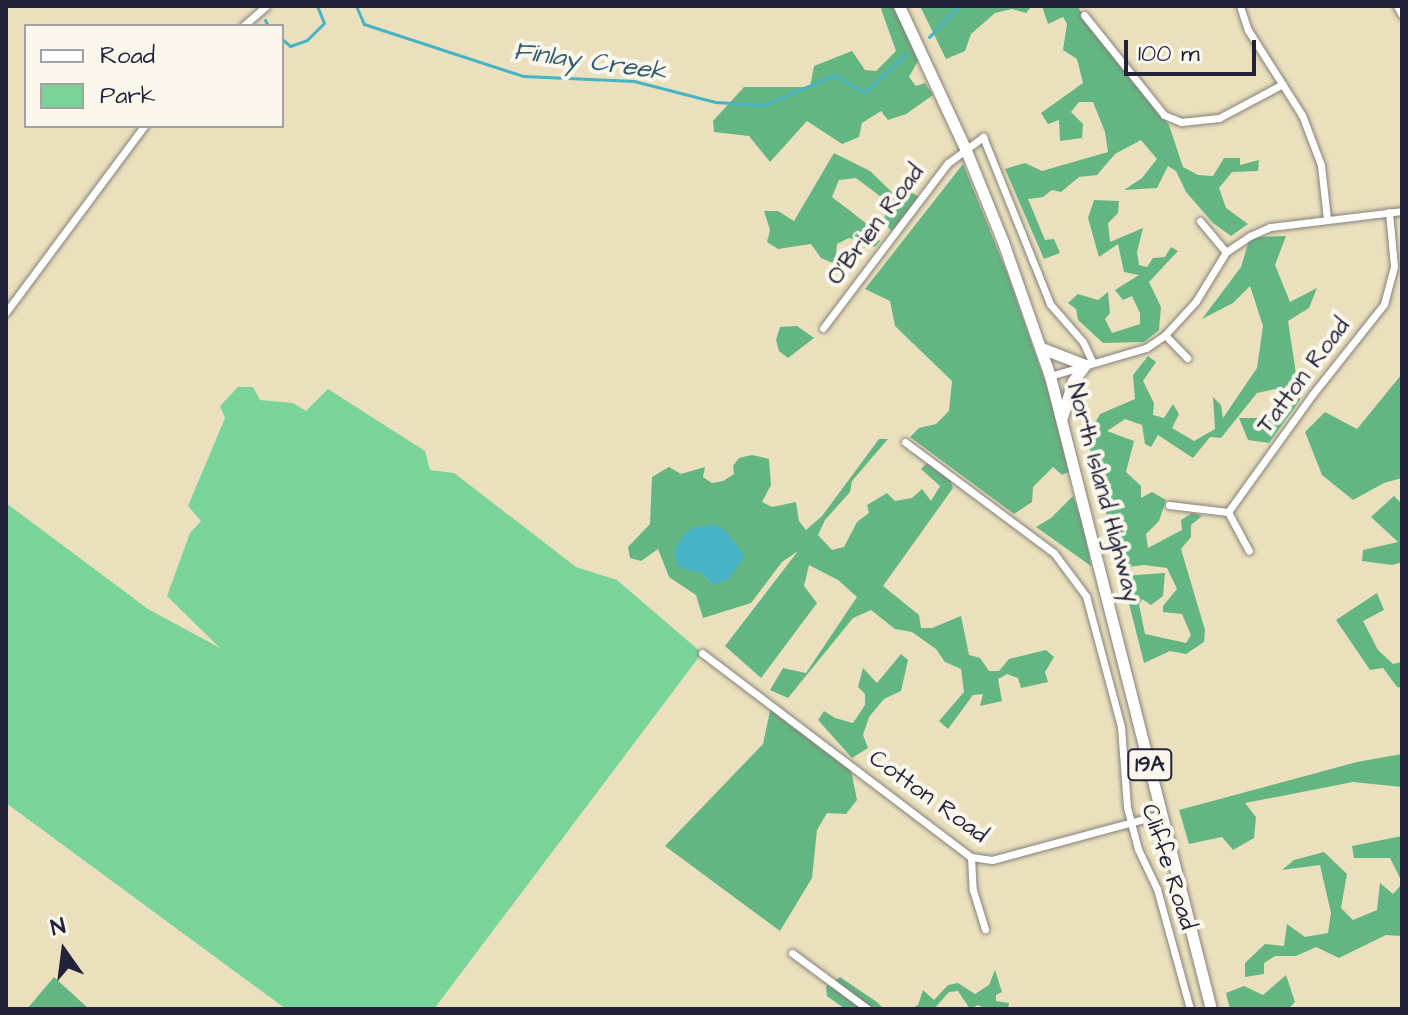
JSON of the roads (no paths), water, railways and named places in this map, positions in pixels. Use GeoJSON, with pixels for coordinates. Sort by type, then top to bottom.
{"type":"FeatureCollection","features":[{"type":"Feature","properties":{"kind":"main road","name":"North Island Highway"},"geometry":{"type":"LineString","coordinates":[[899,6],[965,148],[1050,376],[1211,1009]]}},
{"type":"Feature","properties":{"kind":"main road"},"geometry":{"type":"LineString","coordinates":[[1041,348],[1089,364],[1073,381],[1062,416]]}},
{"type":"Feature","properties":{"kind":"street"},"geometry":{"type":"LineString","coordinates":[[245,24],[266,6]]}},
{"type":"Feature","properties":{"kind":"street"},"geometry":{"type":"LineString","coordinates":[[1240,6],[1248,30],[1302,115],[1321,165],[1327,219]]}},
{"type":"Feature","properties":{"kind":"street"},"geometry":{"type":"LineString","coordinates":[[1397,6],[1402,15]]}},
{"type":"Feature","properties":{"kind":"street"},"geometry":{"type":"LineString","coordinates":[[1084,15],[1164,115],[1181,122],[1219,118],[1283,84]]}},
{"type":"Feature","properties":{"kind":"street"},"geometry":{"type":"LineString","coordinates":[[6,312],[143,128]]}},
{"type":"Feature","properties":{"kind":"street"},"geometry":{"type":"LineString","coordinates":[[965,148],[983,137],[1050,304],[1083,342],[1089,364]]}},
{"type":"Feature","properties":{"kind":"street","name":"O'Brien Road"},"geometry":{"type":"LineString","coordinates":[[823,328],[948,163],[965,148]]}},
{"type":"Feature","properties":{"kind":"street"},"geometry":{"type":"LineString","coordinates":[[1050,376],[1146,348],[1165,335],[1196,301],[1226,252],[1270,227],[1402,211]]}},
{"type":"Feature","properties":{"kind":"street","name":"Tatton Road"},"geometry":{"type":"LineString","coordinates":[[1228,512],[1312,395],[1384,304],[1394,266],[1389,212]]}},
{"type":"Feature","properties":{"kind":"street"},"geometry":{"type":"LineString","coordinates":[[1200,221],[1226,252]]}},
{"type":"Feature","properties":{"kind":"street"},"geometry":{"type":"LineString","coordinates":[[1165,335],[1187,358]]}},
{"type":"Feature","properties":{"kind":"street","name":"Cliffe Road"},"geometry":{"type":"LineString","coordinates":[[905,442],[1054,553],[1086,596],[1121,727],[1122,777],[1131,822],[1138,849],[1157,889],[1190,1009]]}},
{"type":"Feature","properties":{"kind":"street"},"geometry":{"type":"LineString","coordinates":[[1169,505],[1228,512],[1249,551]]}},
{"type":"Feature","properties":{"kind":"street","name":"Cotton Road"},"geometry":{"type":"LineString","coordinates":[[702,653],[971,857],[992,860],[1162,814]]}},
{"type":"Feature","properties":{"kind":"street"},"geometry":{"type":"LineString","coordinates":[[971,857],[973,890],[985,929]]}},
{"type":"Feature","properties":{"kind":"street"},"geometry":{"type":"LineString","coordinates":[[792,953],[868,1009]]}},
{"type":"Feature","properties":{"kind":"water"},"geometry":{"type":"Polygon","coordinates":[[[715,525],[725,530],[745,556],[728,580],[712,585],[702,573],[678,567],[674,551],[685,533],[694,527],[715,525]]]}},
{"type":"Feature","properties":{"kind":"waterway","name":"Finlay Creek"},"geometry":{"type":"LineString","coordinates":[[284,41],[290,46],[307,40],[324,23],[317,6]]}},
{"type":"Feature","properties":{"kind":"waterway","name":"Finlay Creek"},"geometry":{"type":"LineString","coordinates":[[356,6],[364,24],[523,76],[634,81],[715,102],[764,105],[834,75],[865,92],[907,53]]}},
{"type":"Feature","properties":{"kind":"waterway","name":"Finlay Creek"},"geometry":{"type":"LineString","coordinates":[[929,37],[959,6]]}},
{"type":"Feature","properties":{"kind":"waterway","name":"Finlay Creek"},"geometry":{"type":"LineString","coordinates":[[265,20],[267,24]]}}]}
